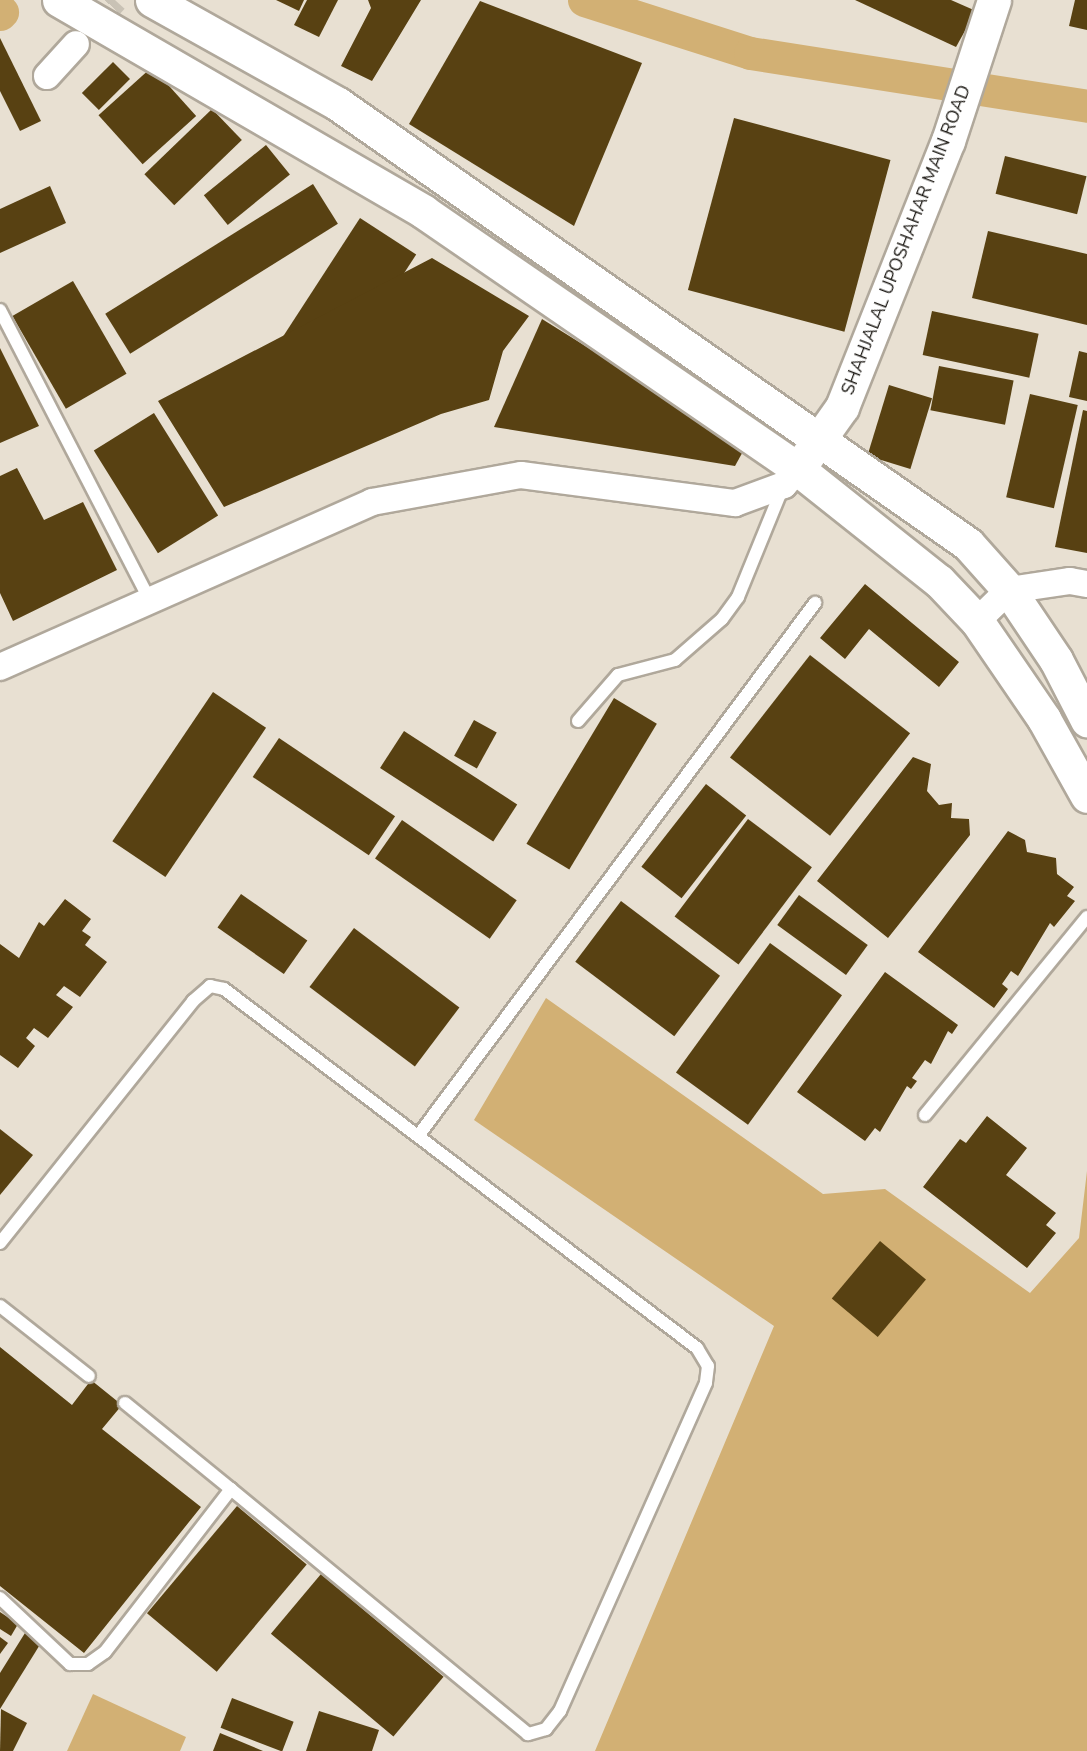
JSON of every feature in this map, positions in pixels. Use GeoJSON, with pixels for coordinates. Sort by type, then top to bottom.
{"type":"FeatureCollection","features":[{"type":"Feature","properties":{"kind":"main road"},"geometry":{"type":"LineString","coordinates":[[59,0],[424,212],[939,581],[977,621],[1044,719],[1087,796]]}},
{"type":"Feature","properties":{"kind":"main road"},"geometry":{"type":"LineString","coordinates":[[152,0],[338,104],[821,437],[968,544],[1009,590],[1056,660],[1087,720]]}},
{"type":"Feature","properties":{"kind":"main road","name":"SHAHJALAL UPOSHAHAR MAIN ROAD"},"geometry":{"type":"LineString","coordinates":[[791,477],[842,407],[948,141],[994,0]]}},
{"type":"Feature","properties":{"kind":"street"},"geometry":{"type":"LineString","coordinates":[[47,76],[76,44]]}},
{"type":"Feature","properties":{"kind":"street"},"geometry":{"type":"LineString","coordinates":[[0,667],[372,502],[521,475],[735,503],[791,477]]}},
{"type":"Feature","properties":{"kind":"street"},"geometry":{"type":"LineString","coordinates":[[977,621],[1009,590],[1070,581],[1087,584]]}},
{"type":"Feature","properties":{"kind":"lane"},"geometry":{"type":"LineString","coordinates":[[0,310],[150,600]]}},
{"type":"Feature","properties":{"kind":"lane"},"geometry":{"type":"LineString","coordinates":[[578,722],[618,675],[675,660],[722,619],[738,597],[791,477]]}},
{"type":"Feature","properties":{"kind":"lane"},"geometry":{"type":"LineString","coordinates":[[418,1136],[816,603]]}},
{"type":"Feature","properties":{"kind":"lane"},"geometry":{"type":"LineString","coordinates":[[925,1115],[1087,917]]}},
{"type":"Feature","properties":{"kind":"lane"},"geometry":{"type":"LineString","coordinates":[[0,1243],[210,987],[224,989],[698,1348],[708,1366],[706,1383],[560,1711],[546,1729],[528,1734],[125,1403]]}},
{"type":"Feature","properties":{"kind":"lane"},"geometry":{"type":"LineString","coordinates":[[0,1306],[89,1376]]}},
{"type":"Feature","properties":{"kind":"lane"},"geometry":{"type":"LineString","coordinates":[[0,1598],[70,1664],[88,1664],[105,1652],[231,1489]]}},
{"type":"Feature","properties":{"kind":"shaded area"},"geometry":{"type":"Polygon","coordinates":[[[546,998],[823,1194],[885,1189],[1030,1293],[1079,1238],[1087,1171],[1087,1751],[595,1751],[774,1326],[474,1120],[546,998]]]}},
{"type":"Feature","properties":{"kind":"shaded area"},"geometry":{"type":"Polygon","coordinates":[[[93,1694],[186,1737],[180,1751],[67,1751],[93,1694]]]}},
{"type":"Feature","properties":{"kind":"building"},"geometry":{"type":"Polygon","coordinates":[[[276,0],[304,0],[299,11],[276,0]]]}},
{"type":"Feature","properties":{"kind":"building"},"geometry":{"type":"Polygon","coordinates":[[[307,0],[338,0],[319,37],[294,25],[307,0]]]}},
{"type":"Feature","properties":{"kind":"building"},"geometry":{"type":"Polygon","coordinates":[[[368,0],[421,0],[372,81],[341,66],[371,8],[368,0]]]}},
{"type":"Feature","properties":{"kind":"building"},"geometry":{"type":"Polygon","coordinates":[[[855,0],[951,0],[976,11],[956,47],[855,0]]]}},
{"type":"Feature","properties":{"kind":"building"},"geometry":{"type":"Polygon","coordinates":[[[1075,0],[1087,0],[1087,30],[1069,26],[1075,0]]]}},
{"type":"Feature","properties":{"kind":"building"},"geometry":{"type":"Polygon","coordinates":[[[480,1],[642,63],[574,226],[409,124],[480,1]]]}},
{"type":"Feature","properties":{"kind":"building"},"geometry":{"type":"Polygon","coordinates":[[[0,38],[41,121],[20,131],[0,91],[0,38]]]}},
{"type":"Feature","properties":{"kind":"building"},"geometry":{"type":"Polygon","coordinates":[[[113,62],[130,79],[99,110],[82,93],[113,62]]]}},
{"type":"Feature","properties":{"kind":"building"},"geometry":{"type":"Polygon","coordinates":[[[152,67],[196,116],[143,164],[98,115],[152,67]]]}},
{"type":"Feature","properties":{"kind":"building"},"geometry":{"type":"Polygon","coordinates":[[[212,109],[242,140],[174,205],[144,174],[212,109]]]}},
{"type":"Feature","properties":{"kind":"building"},"geometry":{"type":"Polygon","coordinates":[[[734,118],[890,160],[844,332],[688,290],[734,118]]]}},
{"type":"Feature","properties":{"kind":"building"},"geometry":{"type":"Polygon","coordinates":[[[266,145],[290,175],[228,225],[204,195],[266,145]]]}},
{"type":"Feature","properties":{"kind":"building"},"geometry":{"type":"Polygon","coordinates":[[[1005,156],[1087,176],[1077,214],[996,194],[1005,156]]]}},
{"type":"Feature","properties":{"kind":"building"},"geometry":{"type":"Polygon","coordinates":[[[313,184],[338,224],[130,354],[105,314],[313,184]]]}},
{"type":"Feature","properties":{"kind":"building"},"geometry":{"type":"Polygon","coordinates":[[[50,186],[66,223],[0,253],[0,209],[50,186]]]}},
{"type":"Feature","properties":{"kind":"building"},"geometry":{"type":"Polygon","coordinates":[[[360,218],[416,254],[269,482],[212,445],[360,218]]]}},
{"type":"Feature","properties":{"kind":"building"},"geometry":{"type":"Polygon","coordinates":[[[988,231],[1087,254],[1087,325],[972,298],[988,231]]]}},
{"type":"Feature","properties":{"kind":"building"},"geometry":{"type":"Polygon","coordinates":[[[432,258],[529,316],[503,351],[489,400],[441,414],[224,507],[158,401],[432,258]]]}},
{"type":"Feature","properties":{"kind":"building"},"geometry":{"type":"Polygon","coordinates":[[[73,281],[126,374],[66,409],[12,316],[73,281]]]}},
{"type":"Feature","properties":{"kind":"building"},"geometry":{"type":"Polygon","coordinates":[[[932,311],[1039,334],[1029,378],[923,355],[932,311]]]}},
{"type":"Feature","properties":{"kind":"building"},"geometry":{"type":"Polygon","coordinates":[[[542,319],[746,446],[735,466],[494,427],[542,319]]]}},
{"type":"Feature","properties":{"kind":"building"},"geometry":{"type":"Polygon","coordinates":[[[0,348],[39,426],[0,443],[0,348]]]}},
{"type":"Feature","properties":{"kind":"building"},"geometry":{"type":"Polygon","coordinates":[[[1079,351],[1087,353],[1087,401],[1069,397],[1079,351]]]}},
{"type":"Feature","properties":{"kind":"building"},"geometry":{"type":"Polygon","coordinates":[[[939,366],[1014,381],[1005,425],[930,410],[939,366]]]}},
{"type":"Feature","properties":{"kind":"building"},"geometry":{"type":"Polygon","coordinates":[[[889,385],[932,398],[910,469],[867,456],[889,385]]]}},
{"type":"Feature","properties":{"kind":"building"},"geometry":{"type":"Polygon","coordinates":[[[1030,394],[1078,405],[1054,508],[1006,497],[1030,394]]]}},
{"type":"Feature","properties":{"kind":"building"},"geometry":{"type":"Polygon","coordinates":[[[1083,410],[1087,411],[1087,553],[1055,547],[1083,410]]]}},
{"type":"Feature","properties":{"kind":"building"},"geometry":{"type":"Polygon","coordinates":[[[154,413],[218,516],[158,553],[94,451],[154,413]]]}},
{"type":"Feature","properties":{"kind":"building"},"geometry":{"type":"Polygon","coordinates":[[[17,468],[44,520],[83,502],[117,570],[13,621],[0,593],[0,476],[17,468]]]}},
{"type":"Feature","properties":{"kind":"building"},"geometry":{"type":"Polygon","coordinates":[[[865,584],[959,662],[939,687],[869,629],[845,659],[820,638],[865,584]]]}},
{"type":"Feature","properties":{"kind":"building"},"geometry":{"type":"Polygon","coordinates":[[[810,655],[910,733],[830,836],[730,757],[810,655]]]}},
{"type":"Feature","properties":{"kind":"building"},"geometry":{"type":"Polygon","coordinates":[[[213,692],[266,728],[165,877],[112,841],[213,692]]]}},
{"type":"Feature","properties":{"kind":"building"},"geometry":{"type":"Polygon","coordinates":[[[614,698],[657,724],[569,869],[526,844],[614,698]]]}},
{"type":"Feature","properties":{"kind":"building"},"geometry":{"type":"Polygon","coordinates":[[[474,720],[497,733],[477,768],[454,756],[474,720]]]}},
{"type":"Feature","properties":{"kind":"building"},"geometry":{"type":"Polygon","coordinates":[[[404,731],[517,805],[493,841],[380,768],[404,731]]]}},
{"type":"Feature","properties":{"kind":"building"},"geometry":{"type":"Polygon","coordinates":[[[279,738],[395,816],[369,855],[253,777],[279,738]]]}},
{"type":"Feature","properties":{"kind":"building"},"geometry":{"type":"Polygon","coordinates":[[[913,757],[931,764],[927,791],[939,805],[952,803],[951,818],[969,819],[970,835],[888,938],[817,881],[913,757]]]}},
{"type":"Feature","properties":{"kind":"building"},"geometry":{"type":"Polygon","coordinates":[[[706,784],[746,815],[682,898],[641,867],[706,784]]]}},
{"type":"Feature","properties":{"kind":"building"},"geometry":{"type":"Polygon","coordinates":[[[748,819],[812,867],[738,965],[675,916],[748,819]]]}},
{"type":"Feature","properties":{"kind":"building"},"geometry":{"type":"Polygon","coordinates":[[[402,820],[517,900],[490,939],[375,859],[402,820]]]}},
{"type":"Feature","properties":{"kind":"building"},"geometry":{"type":"Polygon","coordinates":[[[1008,831],[1025,840],[1027,852],[1056,858],[1057,874],[1074,887],[1067,896],[1075,901],[1054,927],[1050,923],[1018,976],[1011,971],[1002,984],[1008,989],[994,1008],[918,952],[1008,831]]]}},
{"type":"Feature","properties":{"kind":"building"},"geometry":{"type":"Polygon","coordinates":[[[241,894],[307,940],[284,974],[217,928],[241,894]]]}},
{"type":"Feature","properties":{"kind":"building"},"geometry":{"type":"Polygon","coordinates":[[[799,895],[868,945],[846,975],[777,925],[799,895]]]}},
{"type":"Feature","properties":{"kind":"building"},"geometry":{"type":"Polygon","coordinates":[[[65,899],[91,919],[82,931],[91,937],[85,945],[107,962],[80,997],[64,986],[56,995],[73,1007],[48,1038],[34,1028],[26,1038],[35,1046],[18,1068],[0,1055],[0,944],[19,958],[39,922],[44,926],[65,899]]]}},
{"type":"Feature","properties":{"kind":"building"},"geometry":{"type":"Polygon","coordinates":[[[621,901],[720,976],[674,1036],[575,962],[621,901]]]}},
{"type":"Feature","properties":{"kind":"building"},"geometry":{"type":"Polygon","coordinates":[[[354,928],[459,1007],[415,1067],[309,987],[354,928]]]}},
{"type":"Feature","properties":{"kind":"building"},"geometry":{"type":"Polygon","coordinates":[[[770,943],[842,995],[748,1125],[676,1072],[770,943]]]}},
{"type":"Feature","properties":{"kind":"building"},"geometry":{"type":"Polygon","coordinates":[[[885,972],[958,1025],[952,1034],[948,1031],[931,1064],[925,1060],[912,1078],[917,1081],[911,1089],[907,1086],[880,1132],[875,1128],[865,1141],[797,1092],[885,972]]]}},
{"type":"Feature","properties":{"kind":"building"},"geometry":{"type":"Polygon","coordinates":[[[987,1116],[1027,1148],[1006,1175],[1056,1213],[1046,1225],[1056,1233],[1027,1268],[923,1187],[960,1139],[966,1143],[987,1116]]]}},
{"type":"Feature","properties":{"kind":"building"},"geometry":{"type":"Polygon","coordinates":[[[0,1129],[33,1155],[0,1195],[0,1129]]]}},
{"type":"Feature","properties":{"kind":"building"},"geometry":{"type":"Polygon","coordinates":[[[880,1241],[926,1280],[878,1337],[832,1298],[880,1241]]]}},
{"type":"Feature","properties":{"kind":"building"},"geometry":{"type":"Polygon","coordinates":[[[0,1347],[72,1405],[91,1380],[122,1405],[102,1429],[201,1507],[84,1653],[0,1586],[0,1347]]]}},
{"type":"Feature","properties":{"kind":"building"},"geometry":{"type":"Polygon","coordinates":[[[237,1506],[307,1564],[217,1672],[147,1613],[237,1506]]]}},
{"type":"Feature","properties":{"kind":"building"},"geometry":{"type":"Polygon","coordinates":[[[321,1574],[444,1677],[393,1737],[271,1634],[321,1574]]]}},
{"type":"Feature","properties":{"kind":"building"},"geometry":{"type":"Polygon","coordinates":[[[0,1612],[18,1624],[11,1636],[0,1629],[0,1612]]]}},
{"type":"Feature","properties":{"kind":"building"},"geometry":{"type":"Polygon","coordinates":[[[25,1633],[41,1643],[0,1709],[0,1673],[25,1633]]]}},
{"type":"Feature","properties":{"kind":"building"},"geometry":{"type":"Polygon","coordinates":[[[0,1637],[8,1643],[0,1654],[0,1637]]]}},
{"type":"Feature","properties":{"kind":"building"},"geometry":{"type":"Polygon","coordinates":[[[232,1698],[294,1722],[282,1751],[221,1728],[232,1698]]]}},
{"type":"Feature","properties":{"kind":"building"},"geometry":{"type":"Polygon","coordinates":[[[1,1709],[27,1723],[13,1751],[0,1751],[1,1709]]]}},
{"type":"Feature","properties":{"kind":"building"},"geometry":{"type":"Polygon","coordinates":[[[319,1711],[379,1730],[372,1751],[306,1751],[319,1711]]]}},
{"type":"Feature","properties":{"kind":"building"},"geometry":{"type":"Polygon","coordinates":[[[220,1733],[263,1751],[213,1751],[220,1733]]]}},
{"type":"Feature","properties":{"kind":"waterway"},"geometry":{"type":"LineString","coordinates":[[584,0],[750,53],[1087,106]]}},
{"type":"Feature","properties":{"kind":"tunnel"},"geometry":{"type":"LineString","coordinates":[[84,34],[115,0]]}}]}
